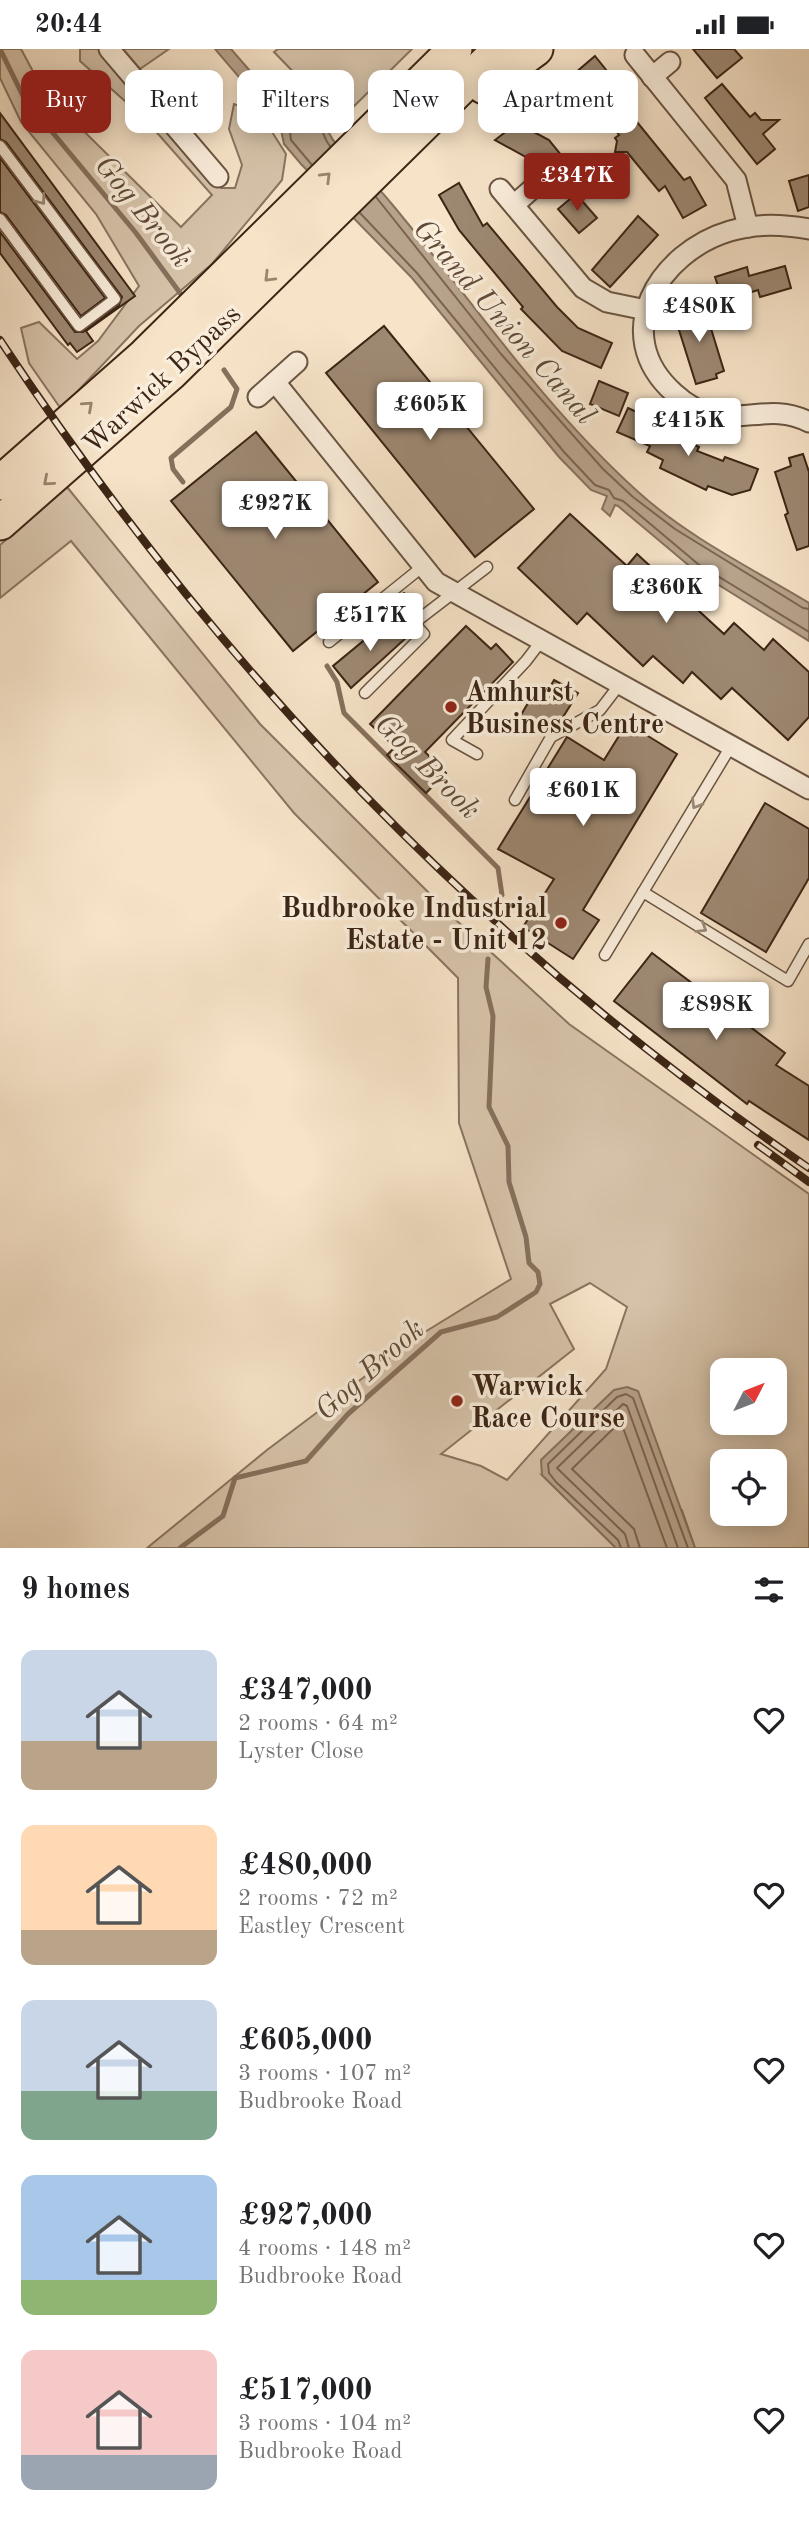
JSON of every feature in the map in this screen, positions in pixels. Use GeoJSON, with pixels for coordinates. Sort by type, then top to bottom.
{"type":"FeatureCollection","features":[{"type":"Feature","properties":{"kind":"highway"},"geometry":{"type":"LineString","coordinates":[[380,144],[443,49]]}},
{"type":"Feature","properties":{"kind":"highway"},"geometry":{"type":"LineString","coordinates":[[380,144],[454,49]]}},
{"type":"Feature","properties":{"kind":"highway"},"geometry":{"type":"LineString","coordinates":[[304,220],[380,144],[500,49]]}},
{"type":"Feature","properties":{"kind":"highway"},"geometry":{"type":"LineString","coordinates":[[380,144],[536,49]]}},
{"type":"Feature","properties":{"kind":"highway","name":"Warwick Bypass"},"geometry":{"type":"LineString","coordinates":[[0,483],[304,220]]}},
{"type":"Feature","properties":{"kind":"highway","name":"Warwick Bypass"},"geometry":{"type":"LineString","coordinates":[[0,523],[172,372],[304,220]]}},
{"type":"Feature","properties":{"kind":"street"},"geometry":{"type":"LineString","coordinates":[[109,49],[127,70]]}},
{"type":"Feature","properties":{"kind":"street"},"geometry":{"type":"LineString","coordinates":[[635,55],[736,180],[748,227]]}},
{"type":"Feature","properties":{"kind":"street"},"geometry":{"type":"LineString","coordinates":[[652,77],[670,62]]}},
{"type":"Feature","properties":{"kind":"street"},"geometry":{"type":"LineString","coordinates":[[181,133],[218,177]]}},
{"type":"Feature","properties":{"kind":"street"},"geometry":{"type":"LineString","coordinates":[[500,189],[583,288],[607,302],[646,310]]}},
{"type":"Feature","properties":{"kind":"street"},"geometry":{"type":"LineString","coordinates":[[514,205],[532,189]]}},
{"type":"Feature","properties":{"kind":"street"},"geometry":{"type":"LineString","coordinates":[[809,229],[780,225],[748,227],[708,240],[678,260],[655,289],[643,324],[646,352],[658,375],[684,401],[711,415],[738,418],[771,412],[792,415],[809,422]]}},
{"type":"Feature","properties":{"kind":"street"},"geometry":{"type":"LineString","coordinates":[[258,397],[297,362]]}},
{"type":"Feature","properties":{"kind":"street"},"geometry":{"type":"LineString","coordinates":[[275,381],[436,582],[809,789]]}},
{"type":"Feature","properties":{"kind":"lane"},"geometry":{"type":"LineString","coordinates":[[0,146],[115,299],[79,326],[0,219]]}},
{"type":"Feature","properties":{"kind":"lane"},"geometry":{"type":"LineString","coordinates":[[329,642],[422,567]]}},
{"type":"Feature","properties":{"kind":"lane"},"geometry":{"type":"LineString","coordinates":[[365,693],[424,633],[414,623],[487,567]]}},
{"type":"Feature","properties":{"kind":"lane"},"geometry":{"type":"LineString","coordinates":[[477,754],[452,740],[526,661],[542,640]]}},
{"type":"Feature","properties":{"kind":"lane"},"geometry":{"type":"LineString","coordinates":[[515,800],[551,737],[600,710],[620,684]]}},
{"type":"Feature","properties":{"kind":"lane"},"geometry":{"type":"LineString","coordinates":[[606,955],[731,746]]}},
{"type":"Feature","properties":{"kind":"lane"},"geometry":{"type":"LineString","coordinates":[[643,892],[788,981],[809,944]]}},
{"type":"Feature","properties":{"kind":"shaded area"},"geometry":{"type":"Polygon","coordinates":[[[0,49],[21,49],[32,70],[21,70],[21,122],[0,78],[0,49]]]}},
{"type":"Feature","properties":{"kind":"shaded area"},"geometry":{"type":"Polygon","coordinates":[[[80,49],[105,49],[125,73],[125,101],[111,89],[111,70],[90,70],[80,61],[80,49]]]}},
{"type":"Feature","properties":{"kind":"shaded area"},"geometry":{"type":"Polygon","coordinates":[[[123,49],[169,49],[140,69],[123,49]]]}},
{"type":"Feature","properties":{"kind":"shaded area"},"geometry":{"type":"Polygon","coordinates":[[[278,49],[412,49],[391,70],[368,70],[368,92],[354,106],[354,70],[291,70],[274,52],[278,49]]]}},
{"type":"Feature","properties":{"kind":"shaded area"},"geometry":{"type":"Polygon","coordinates":[[[234,104],[237,105],[237,133],[273,133],[286,154],[282,180],[212,264],[139,326],[61,409],[29,363],[21,328],[39,322],[77,359],[98,341],[139,286],[96,214],[30,133],[86,133],[181,227],[212,195],[157,133],[175,133],[221,188],[235,188],[242,165],[229,129],[234,104]]]}},
{"type":"Feature","properties":{"kind":"shaded area"},"geometry":{"type":"Polygon","coordinates":[[[67,487],[260,724],[456,920],[569,1024],[809,1194],[809,1548],[695,1548],[682,1510],[542,1475],[616,1548],[147,1548],[267,1450],[420,1335],[511,1279],[459,1123],[458,978],[294,813],[71,541],[0,598],[0,545],[67,487]],[[590,1283],[550,1304],[574,1349],[441,1454],[481,1466],[507,1480],[606,1369],[627,1307],[590,1283]]]}},
{"type":"Feature","properties":{"kind":"water"},"geometry":{"type":"Polygon","coordinates":[[[215,49],[231,49],[249,70],[237,70],[237,75],[215,49]]]}},
{"type":"Feature","properties":{"kind":"water"},"geometry":{"type":"Polygon","coordinates":[[[282,133],[329,133],[421,239],[538,387],[602,457],[655,507],[676,522],[809,603],[809,641],[693,569],[618,506],[615,505],[610,516],[602,509],[607,496],[591,490],[559,457],[412,278],[284,144],[282,133]]]}},
{"type":"Feature","properties":{"kind":"water"},"geometry":{"type":"Polygon","coordinates":[[[627,1387],[638,1391],[695,1548],[616,1548],[542,1475],[541,1460],[614,1390],[627,1387]]]}},
{"type":"Feature","properties":{"kind":"building"},"geometry":{"type":"Polygon","coordinates":[[[693,49],[734,49],[742,58],[717,78],[693,49]]]}},
{"type":"Feature","properties":{"kind":"building"},"geometry":{"type":"Polygon","coordinates":[[[595,56],[606,70],[579,70],[595,56]]]}},
{"type":"Feature","properties":{"kind":"building"},"geometry":{"type":"Polygon","coordinates":[[[722,84],[750,117],[755,113],[761,120],[779,120],[763,134],[775,149],[757,164],[705,98],[722,84]]]}},
{"type":"Feature","properties":{"kind":"building"},"geometry":{"type":"Polygon","coordinates":[[[0,113],[135,296],[86,331],[93,341],[77,352],[70,343],[68,345],[0,253],[0,232],[75,332],[83,332],[119,305],[122,297],[6,142],[0,139],[0,113]]]}},
{"type":"Feature","properties":{"kind":"building"},"geometry":{"type":"Polygon","coordinates":[[[638,123],[684,180],[690,177],[706,205],[683,218],[665,186],[659,191],[627,152],[615,152],[615,138],[619,135],[618,133],[638,133],[638,123]]]}},
{"type":"Feature","properties":{"kind":"building"},"geometry":{"type":"Polygon","coordinates":[[[504,133],[536,133],[549,140],[583,182],[566,196],[540,165],[495,140],[504,133]]]}},
{"type":"Feature","properties":{"kind":"building"},"geometry":{"type":"Polygon","coordinates":[[[0,158],[105,298],[81,316],[6,215],[0,212],[0,158]]]}},
{"type":"Feature","properties":{"kind":"building"},"geometry":{"type":"Polygon","coordinates":[[[809,175],[809,207],[798,211],[789,181],[809,175]]]}},
{"type":"Feature","properties":{"kind":"building"},"geometry":{"type":"Polygon","coordinates":[[[459,183],[483,226],[487,223],[557,307],[578,328],[612,343],[601,368],[562,351],[521,309],[523,307],[459,230],[439,195],[459,183]]]}},
{"type":"Feature","properties":{"kind":"building"},"geometry":{"type":"Polygon","coordinates":[[[576,194],[597,218],[579,233],[558,209],[576,194]]]}},
{"type":"Feature","properties":{"kind":"building"},"geometry":{"type":"Polygon","coordinates":[[[638,216],[658,235],[610,287],[592,270],[638,216]]]}},
{"type":"Feature","properties":{"kind":"building"},"geometry":{"type":"Polygon","coordinates":[[[785,266],[791,288],[760,297],[758,290],[723,301],[715,277],[747,267],[749,276],[785,266]]]}},
{"type":"Feature","properties":{"kind":"building"},"geometry":{"type":"Polygon","coordinates":[[[696,305],[697,312],[705,309],[724,371],[716,374],[717,378],[696,384],[673,311],[696,305]]]}},
{"type":"Feature","properties":{"kind":"building"},"geometry":{"type":"Polygon","coordinates":[[[384,326],[534,509],[475,557],[326,373],[384,326]]]}},
{"type":"Feature","properties":{"kind":"building"},"geometry":{"type":"Polygon","coordinates":[[[599,381],[628,393],[619,416],[590,404],[599,381]]]}},
{"type":"Feature","properties":{"kind":"building"},"geometry":{"type":"Polygon","coordinates":[[[628,408],[656,421],[654,426],[699,447],[697,451],[723,461],[725,457],[758,469],[750,490],[732,495],[708,486],[706,490],[660,468],[663,460],[647,452],[650,446],[617,432],[628,408]]]}},
{"type":"Feature","properties":{"kind":"building"},"geometry":{"type":"Polygon","coordinates":[[[256,432],[378,582],[293,651],[171,501],[256,432]]]}},
{"type":"Feature","properties":{"kind":"building"},"geometry":{"type":"Polygon","coordinates":[[[803,454],[809,472],[809,546],[797,550],[775,472],[791,466],[789,458],[803,454]]]}},
{"type":"Feature","properties":{"kind":"building"},"geometry":{"type":"Polygon","coordinates":[[[570,514],[627,566],[637,554],[724,634],[734,623],[764,650],[773,639],[809,672],[809,717],[788,740],[732,688],[721,699],[692,672],[683,683],[653,656],[643,666],[587,613],[577,624],[518,568],[570,514]]]}},
{"type":"Feature","properties":{"kind":"building"},"geometry":{"type":"Polygon","coordinates":[[[404,593],[414,604],[394,621],[384,609],[404,593]]]}},
{"type":"Feature","properties":{"kind":"building"},"geometry":{"type":"Polygon","coordinates":[[[391,618],[407,637],[351,688],[333,666],[391,618]]]}},
{"type":"Feature","properties":{"kind":"building"},"geometry":{"type":"Polygon","coordinates":[[[466,626],[491,649],[496,644],[513,662],[425,752],[446,773],[426,793],[387,755],[395,747],[370,724],[466,626]]]}},
{"type":"Feature","properties":{"kind":"building"},"geometry":{"type":"Polygon","coordinates":[[[554,680],[578,693],[558,725],[543,735],[518,720],[531,698],[540,704],[554,680]]]}},
{"type":"Feature","properties":{"kind":"building"},"geometry":{"type":"Polygon","coordinates":[[[627,723],[677,754],[583,910],[599,920],[573,959],[523,927],[554,879],[498,849],[567,737],[604,760],[627,723]]]}},
{"type":"Feature","properties":{"kind":"building"},"geometry":{"type":"Polygon","coordinates":[[[765,803],[809,829],[809,878],[766,952],[701,913],[765,803]]]}},
{"type":"Feature","properties":{"kind":"building"},"geometry":{"type":"Polygon","coordinates":[[[652,953],[785,1053],[776,1065],[809,1086],[809,1140],[749,1101],[747,1104],[614,1001],[652,953]]]}},
{"type":"Feature","properties":{"kind":"waterway","name":"Gog Brook"},"geometry":{"type":"LineString","coordinates":[[0,49],[24,98],[136,233],[183,297]]}},
{"type":"Feature","properties":{"kind":"waterway","name":"Gog Brook"},"geometry":{"type":"LineString","coordinates":[[183,482],[173,469],[171,458],[231,407],[237,389],[224,370]]}},
{"type":"Feature","properties":{"kind":"waterway","name":"Gog Brook"},"geometry":{"type":"LineString","coordinates":[[327,666],[337,682],[344,713],[498,868],[502,895]]}},
{"type":"Feature","properties":{"kind":"waterway","name":"Gog Brook"},"geometry":{"type":"LineString","coordinates":[[180,1548],[223,1516],[235,1478],[306,1461],[348,1414],[441,1332],[497,1317],[536,1292],[540,1284],[538,1272],[529,1263],[526,1237],[509,1182],[508,1146],[489,1107],[493,1016],[486,987],[488,959]]}},
{"type":"Feature","properties":{"kind":"railway"},"geometry":{"type":"LineString","coordinates":[[0,340],[84,461],[173,578],[266,688],[364,794],[467,895],[575,991],[689,1082],[809,1168]]}},
{"type":"Feature","properties":{"kind":"railway"},"geometry":{"type":"LineString","coordinates":[[758,1145],[809,1182]]}},
{"type":"Feature","properties":{"kind":"place","name":"Amhurst Business Centre"},"geometry":{"type":"Point","coordinates":[451,707]}},
{"type":"Feature","properties":{"kind":"place","name":"Budbrooke Industrial Estate - Unit 12"},"geometry":{"type":"Point","coordinates":[561,923]}},
{"type":"Feature","properties":{"kind":"place","name":"Warwick Race Course"},"geometry":{"type":"Point","coordinates":[457,1401]}},
{"type":"Feature","properties":{"kind":"water label","name":"Grand Union Canal"},"geometry":{"type":"Point","coordinates":[505,321]}}]}
